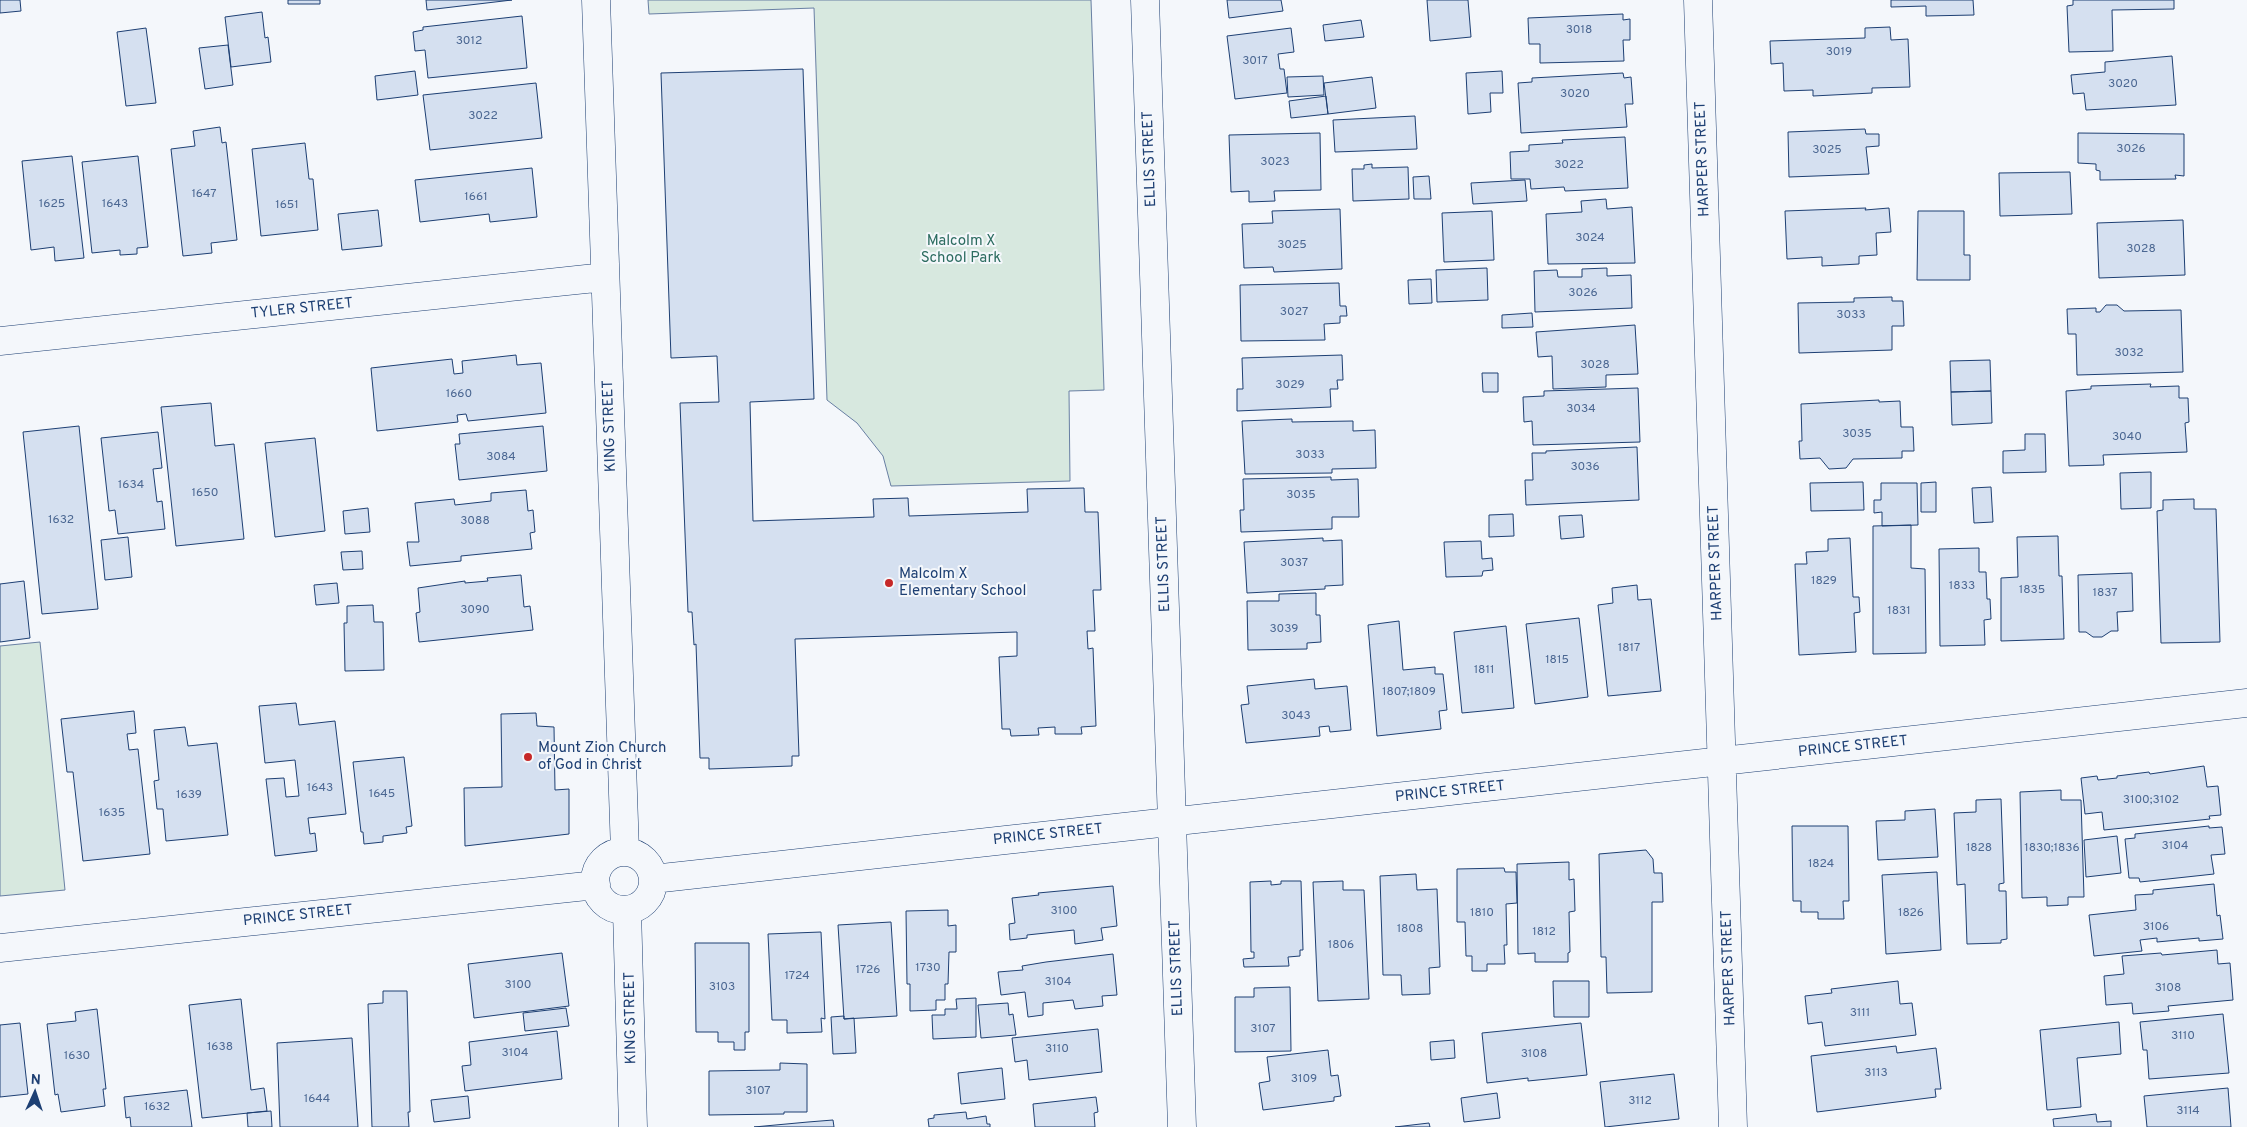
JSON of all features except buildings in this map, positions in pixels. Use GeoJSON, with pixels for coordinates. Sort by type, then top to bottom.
{"type":"FeatureCollection","features":[{"type":"Feature","properties":{"kind":"street","name":"KING STREET"},"geometry":{"type":"LineString","coordinates":[[596,0],[625,852]]}},
{"type":"Feature","properties":{"kind":"street","name":"ELLIS STREET"},"geometry":{"type":"LineString","coordinates":[[1145,0],[1182,1127]]}},
{"type":"Feature","properties":{"kind":"street","name":"HARPER STREET"},"geometry":{"type":"LineString","coordinates":[[1698,0],[1733,1127]]}},
{"type":"Feature","properties":{"kind":"street","name":"TYLER STREET"},"geometry":{"type":"LineString","coordinates":[[0,341],[605,277]]}},
{"type":"Feature","properties":{"kind":"street","name":"PRINCE STREET"},"geometry":{"type":"LineString","coordinates":[[653,879],[2247,703]]}},
{"type":"Feature","properties":{"kind":"street"},"geometry":{"type":"LineString","coordinates":[[625,852],[641,857],[647,863],[653,879],[649,896],[636,907],[628,910],[610,906],[598,893],[596,885],[596,875],[606,858],[625,852]]}},
{"type":"Feature","properties":{"kind":"street","name":"PRINCE STREET"},"geometry":{"type":"LineString","coordinates":[[0,948],[596,885]]}},
{"type":"Feature","properties":{"kind":"street","name":"KING STREET"},"geometry":{"type":"LineString","coordinates":[[628,910],[633,1127]]}},
{"type":"Feature","properties":{"kind":"green space","name":"Malcolm X School Park"},"geometry":{"type":"Polygon","coordinates":[[[648,0],[1091,0],[1104,390],[1069,391],[1070,481],[891,486],[883,456],[857,423],[827,400],[814,8],[649,14],[648,0]]]}},
{"type":"Feature","properties":{"kind":"green space"},"geometry":{"type":"Polygon","coordinates":[[[40,642],[65,890],[0,896],[0,646],[40,642]]]}},
{"type":"Feature","properties":{"kind":"place","name":"Malcolm X Elementary School"},"geometry":{"type":"Point","coordinates":[889,583]}},
{"type":"Feature","properties":{"kind":"place","name":"Mount Zion Church of God in Christ"},"geometry":{"type":"Point","coordinates":[528,757]}}]}
